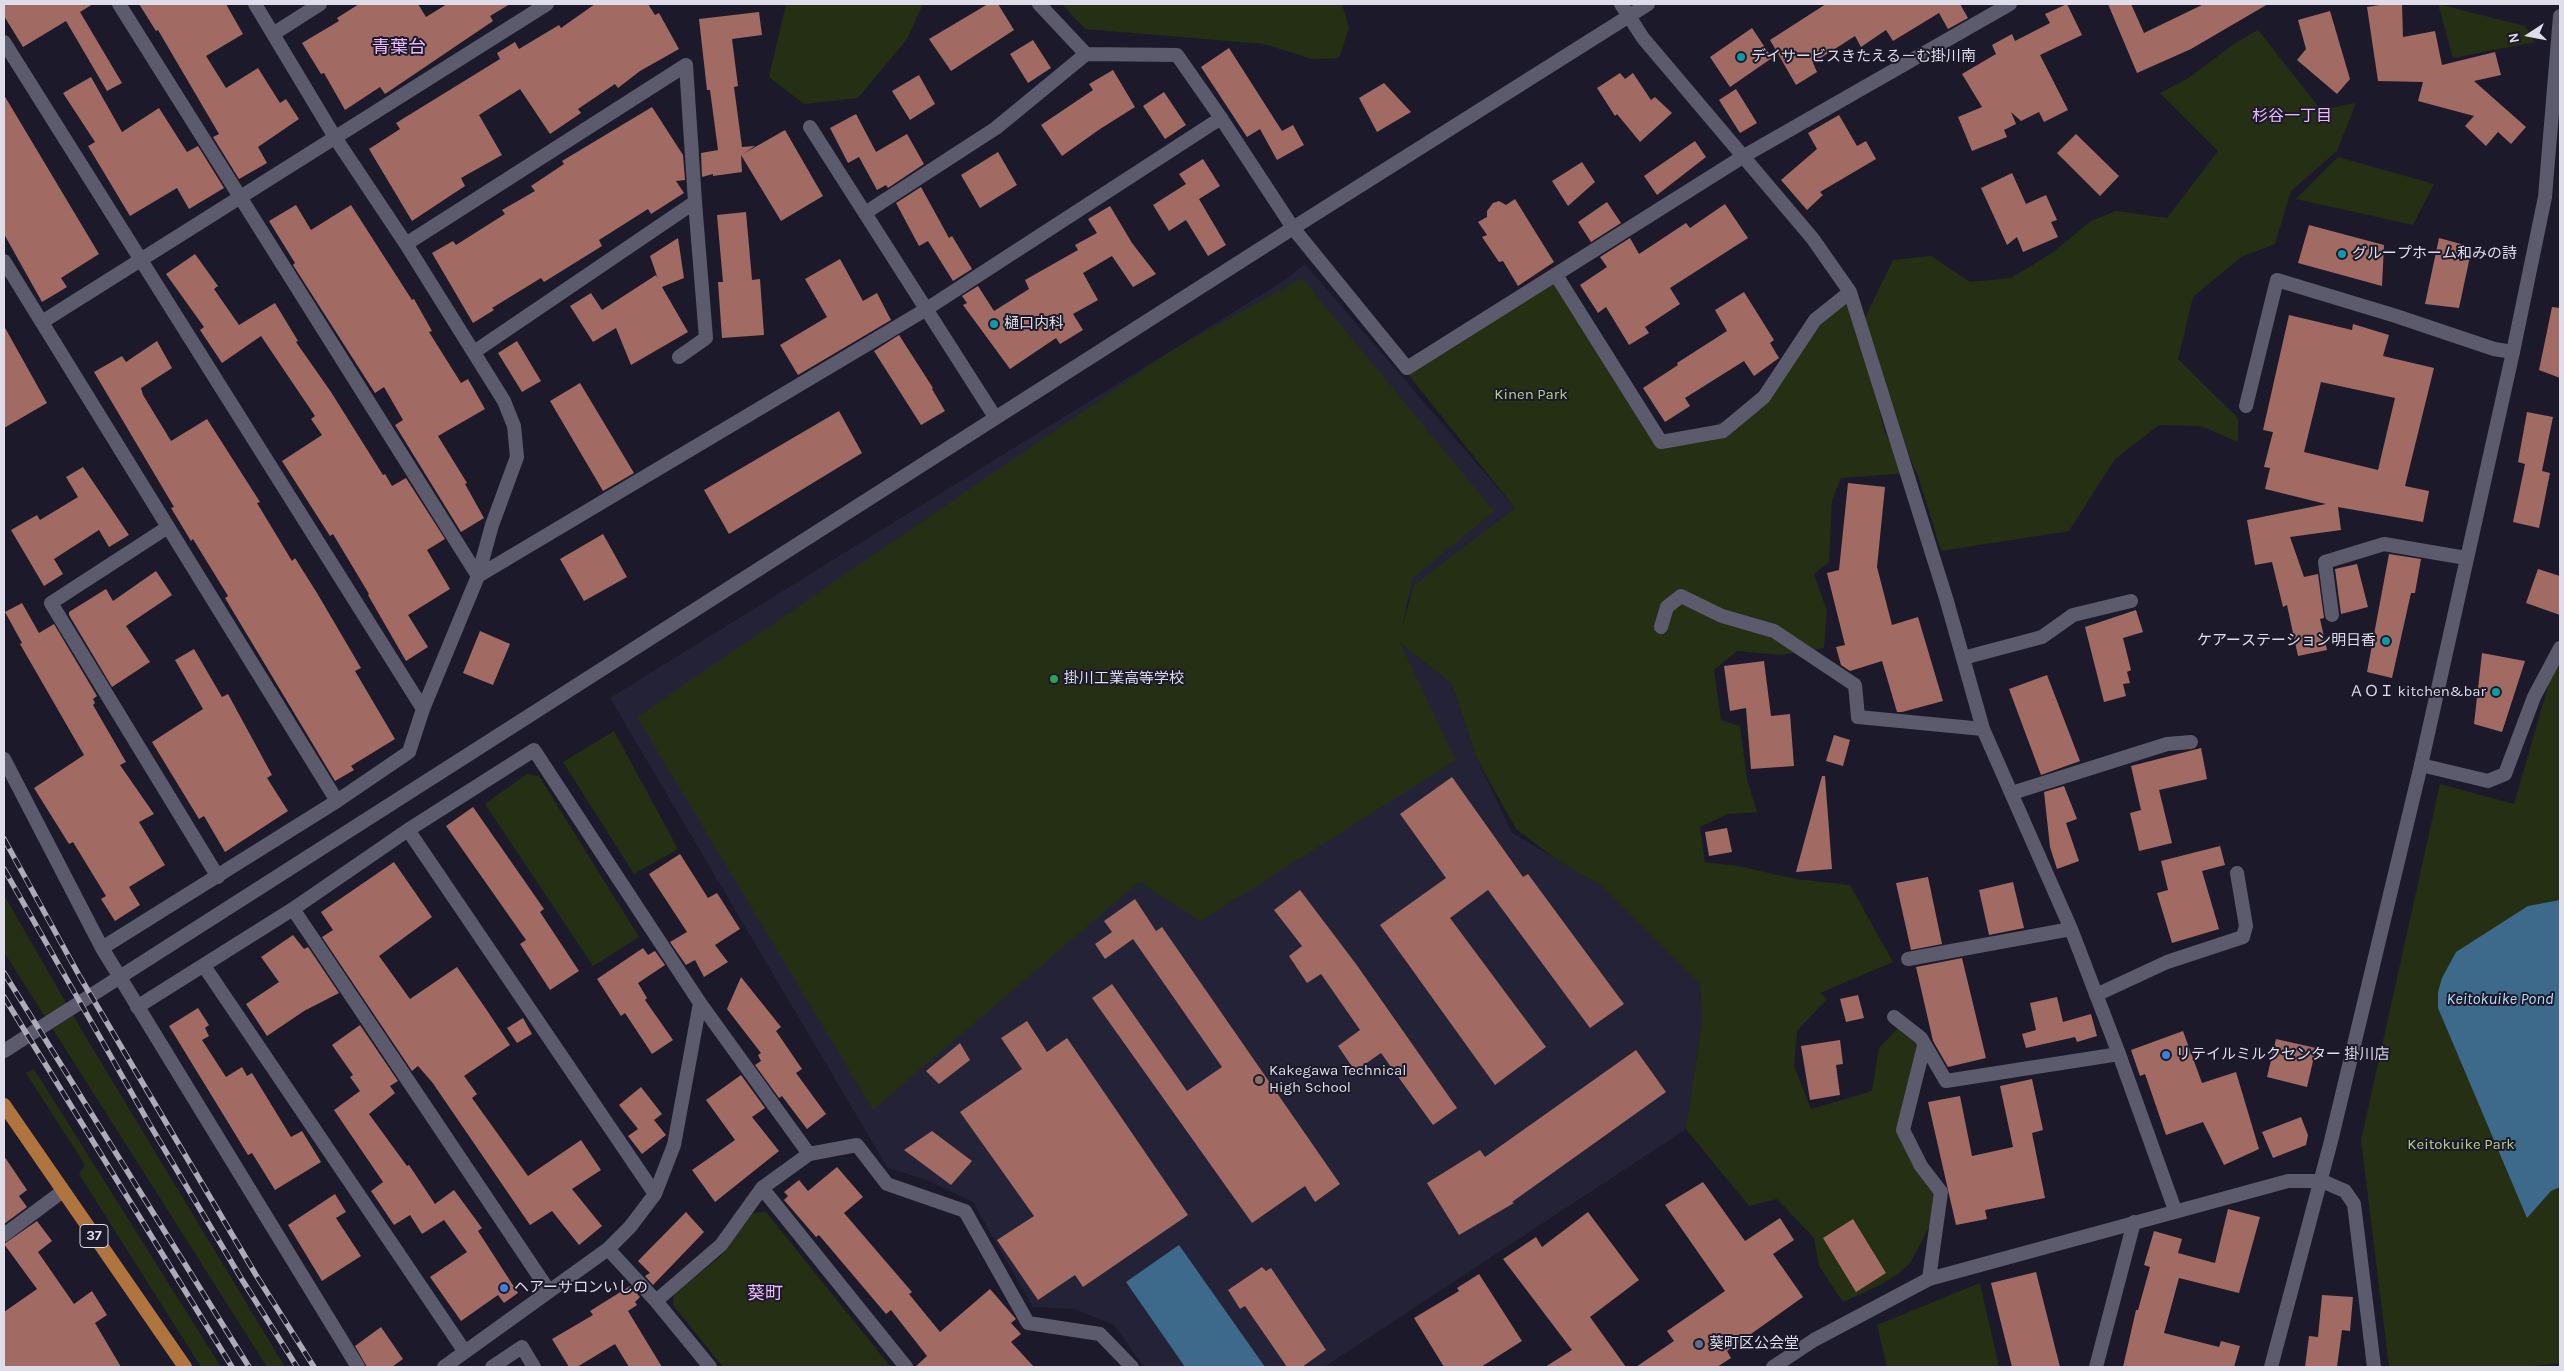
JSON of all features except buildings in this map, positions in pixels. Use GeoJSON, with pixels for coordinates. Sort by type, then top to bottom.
{"type":"FeatureCollection","features":[{"type":"Feature","properties":{"kind":"main road","name":"37"},"geometry":{"type":"LineString","coordinates":[[4,1105],[185,1367]]}},
{"type":"Feature","properties":{"kind":"street"},"geometry":{"type":"LineString","coordinates":[[120,4],[478,576]]}},
{"type":"Feature","properties":{"kind":"street"},"geometry":{"type":"LineString","coordinates":[[102,948],[338,801],[409,752],[422,709],[478,576],[492,525],[518,457],[514,426],[504,401],[406,244],[336,139],[255,4]]}},
{"type":"Feature","properties":{"kind":"street"},"geometry":{"type":"LineString","coordinates":[[274,34],[320,4]]}},
{"type":"Feature","properties":{"kind":"street"},"geometry":{"type":"LineString","coordinates":[[42,322],[336,139],[547,4]]}},
{"type":"Feature","properties":{"kind":"street"},"geometry":{"type":"LineString","coordinates":[[1039,4],[1086,54]]}},
{"type":"Feature","properties":{"kind":"street"},"geometry":{"type":"LineString","coordinates":[[1621,4],[1643,38],[1744,156],[1769,190],[1813,239],[1850,292],[1963,658],[1983,729],[2071,929],[2119,1054],[2175,1210]]}},
{"type":"Feature","properties":{"kind":"street"},"geometry":{"type":"LineString","coordinates":[[4,1051],[627,652],[1648,4]]}},
{"type":"Feature","properties":{"kind":"street"},"geometry":{"type":"LineString","coordinates":[[865,213],[996,128],[1086,54],[1177,55],[1293,228],[1407,368],[1744,156],[2010,4]]}},
{"type":"Feature","properties":{"kind":"street"},"geometry":{"type":"LineString","coordinates":[[2271,1367],[2322,1181],[2420,765],[2512,352],[2545,197],[2560,16]]}},
{"type":"Feature","properties":{"kind":"street"},"geometry":{"type":"LineString","coordinates":[[4,42],[422,709]]}},
{"type":"Feature","properties":{"kind":"street"},"geometry":{"type":"LineString","coordinates":[[406,244],[686,65],[706,338],[679,357]]}},
{"type":"Feature","properties":{"kind":"street"},"geometry":{"type":"LineString","coordinates":[[478,576],[925,310],[1221,118]]}},
{"type":"Feature","properties":{"kind":"street"},"geometry":{"type":"LineString","coordinates":[[810,127],[995,418]]}},
{"type":"Feature","properties":{"kind":"street"},"geometry":{"type":"LineString","coordinates":[[474,352],[695,202]]}},
{"type":"Feature","properties":{"kind":"street"},"geometry":{"type":"LineString","coordinates":[[4,261],[338,801]]}},
{"type":"Feature","properties":{"kind":"street"},"geometry":{"type":"LineString","coordinates":[[1556,275],[1661,442],[1723,431],[1764,397],[1815,320],[1850,292]]}},
{"type":"Feature","properties":{"kind":"street"},"geometry":{"type":"LineString","coordinates":[[2246,406],[2277,280],[2396,316],[2494,349],[2512,352]]}},
{"type":"Feature","properties":{"kind":"street"},"geometry":{"type":"LineString","coordinates":[[168,527],[51,603],[218,877]]}},
{"type":"Feature","properties":{"kind":"street"},"geometry":{"type":"LineString","coordinates":[[2332,615],[2324,562],[2384,544],[2466,558]]}},
{"type":"Feature","properties":{"kind":"street"},"geometry":{"type":"LineString","coordinates":[[1661,627],[1667,607],[1680,596],[1722,616],[1774,631],[1855,685],[1858,717],[1983,729]]}},
{"type":"Feature","properties":{"kind":"street"},"geometry":{"type":"LineString","coordinates":[[1963,658],[2042,637],[2073,615],[2131,601]]}},
{"type":"Feature","properties":{"kind":"street"},"geometry":{"type":"LineString","coordinates":[[2420,765],[2488,781],[2505,774],[2534,696],[2560,648]]}},
{"type":"Feature","properties":{"kind":"street"},"geometry":{"type":"LineString","coordinates":[[2012,793],[2167,744],[2191,742]]}},
{"type":"Feature","properties":{"kind":"street"},"geometry":{"type":"LineString","coordinates":[[137,1007],[293,909],[408,830],[534,750],[700,1004],[808,1154]]}},
{"type":"Feature","properties":{"kind":"street"},"geometry":{"type":"LineString","coordinates":[[4,759],[102,948],[358,1367]]}},
{"type":"Feature","properties":{"kind":"street"},"geometry":{"type":"LineString","coordinates":[[408,830],[655,1194]]}},
{"type":"Feature","properties":{"kind":"street"},"geometry":{"type":"LineString","coordinates":[[2096,995],[2167,962],[2243,937],[2246,926],[2237,873]]}},
{"type":"Feature","properties":{"kind":"street"},"geometry":{"type":"LineString","coordinates":[[293,909],[549,1291]]}},
{"type":"Feature","properties":{"kind":"street"},"geometry":{"type":"LineString","coordinates":[[1908,959],[2071,929]]}},
{"type":"Feature","properties":{"kind":"street"},"geometry":{"type":"LineString","coordinates":[[204,966],[465,1352]]}},
{"type":"Feature","properties":{"kind":"street"},"geometry":{"type":"LineString","coordinates":[[444,1367],[608,1249],[630,1227],[655,1194],[674,1146],[700,1004]]}},
{"type":"Feature","properties":{"kind":"street"},"geometry":{"type":"LineString","coordinates":[[1894,1017],[1921,1038],[1924,1046],[1946,1080],[2119,1054]]}},
{"type":"Feature","properties":{"kind":"street"},"geometry":{"type":"LineString","coordinates":[[1924,1046],[1903,1130],[1921,1166],[1941,1192],[1929,1279]]}},
{"type":"Feature","properties":{"kind":"street"},"geometry":{"type":"LineString","coordinates":[[656,1301],[721,1245],[762,1188],[808,1154],[857,1145],[887,1184],[965,1211],[1028,1323],[1100,1334],[1132,1367]]}},
{"type":"Feature","properties":{"kind":"street"},"geometry":{"type":"LineString","coordinates":[[1773,1367],[1814,1340],[1929,1279],[2175,1210],[2288,1181],[2322,1181],[2345,1191],[2354,1204],[2374,1367]]}},
{"type":"Feature","properties":{"kind":"street"},"geometry":{"type":"LineString","coordinates":[[762,1188],[906,1367]]}},
{"type":"Feature","properties":{"kind":"street"},"geometry":{"type":"LineString","coordinates":[[4,1235],[63,1190]]}},
{"type":"Feature","properties":{"kind":"street"},"geometry":{"type":"LineString","coordinates":[[2096,1367],[2134,1222]]}},
{"type":"Feature","properties":{"kind":"street"},"geometry":{"type":"LineString","coordinates":[[608,1249],[656,1301],[710,1367]]}},
{"type":"Feature","properties":{"kind":"street"},"geometry":{"type":"LineString","coordinates":[[492,1367],[522,1347],[534,1367]]}},
{"type":"Feature","properties":{"kind":"shaded area"},"geometry":{"type":"Polygon","coordinates":[[[1305,264],[1515,508],[1414,585],[1402,617],[1399,642],[1452,684],[1477,759],[1512,833],[1602,886],[1700,984],[1702,1022],[1686,1129],[1324,1367],[1144,1367],[1114,1325],[1075,1309],[1033,1307],[973,1202],[924,1179],[887,1167],[610,698],[1282,282],[1305,264]]]}},
{"type":"Feature","properties":{"kind":"green space"},"geometry":{"type":"Polygon","coordinates":[[[786,4],[923,4],[907,39],[858,98],[804,104],[769,77],[786,4]]]}},
{"type":"Feature","properties":{"kind":"green space"},"geometry":{"type":"Polygon","coordinates":[[[1062,4],[1342,4],[1349,28],[1339,58],[1312,59],[1264,44],[1085,29],[1062,4]]]}},
{"type":"Feature","properties":{"kind":"green space"},"geometry":{"type":"Polygon","coordinates":[[[2438,4],[2525,26],[2535,42],[2453,58],[2438,4]]]}},
{"type":"Feature","properties":{"kind":"green space"},"geometry":{"type":"Polygon","coordinates":[[[2258,30],[2321,110],[2356,103],[2337,151],[2291,191],[2275,244],[2241,257],[2193,297],[2178,359],[2238,418],[2238,442],[2201,426],[2159,425],[2115,459],[2069,531],[1941,551],[1919,479],[1881,389],[1861,326],[1893,260],[1931,256],[1970,282],[2011,278],[2052,253],[2091,221],[2116,211],[2167,218],[2218,151],[2160,93],[2190,77],[2235,43],[2258,30]]]}},
{"type":"Feature","properties":{"kind":"green space"},"geometry":{"type":"Polygon","coordinates":[[[2338,157],[2434,184],[2413,225],[2296,199],[2338,157]]]}},
{"type":"Feature","properties":{"kind":"green space","name":"Kinen Park"},"geometry":{"type":"Polygon","coordinates":[[[1556,275],[1656,445],[1687,437],[1747,411],[1833,306],[1853,302],[1884,430],[1907,473],[1841,478],[1832,501],[1829,562],[1814,574],[1827,611],[1824,648],[1781,655],[1737,651],[1714,670],[1721,720],[1740,726],[1747,779],[1757,812],[1728,814],[1700,827],[1705,862],[1738,866],[1796,879],[1850,885],[1893,962],[1820,993],[1827,999],[1797,1031],[1794,1066],[1811,1109],[1872,1091],[1879,1048],[1901,1025],[1920,1044],[1900,1134],[1941,1192],[1932,1222],[1910,1263],[1898,1274],[1878,1286],[1843,1302],[1819,1266],[1814,1238],[1777,1199],[1749,1206],[1686,1129],[1702,1022],[1700,984],[1602,886],[1557,860],[1516,829],[1477,759],[1452,684],[1400,643],[1456,760],[1201,921],[1139,882],[873,1110],[637,717],[1171,351],[1302,278],[1494,511],[1412,579],[1402,628],[1414,585],[1515,508],[1407,373],[1556,275]]]}},
{"type":"Feature","properties":{"kind":"green space","name":"Keitokuike Park"},"geometry":{"type":"Polygon","coordinates":[[[2560,663],[2560,1363],[2524,1367],[2389,1367],[2361,1140],[2440,784],[2514,804],[2551,676],[2560,663]]]}},
{"type":"Feature","properties":{"kind":"green space"},"geometry":{"type":"Polygon","coordinates":[[[614,731],[678,849],[634,874],[563,762],[614,731]]]}},
{"type":"Feature","properties":{"kind":"green space"},"geometry":{"type":"Polygon","coordinates":[[[527,774],[539,776],[639,937],[593,966],[485,804],[527,774]]]}},
{"type":"Feature","properties":{"kind":"green space"},"geometry":{"type":"Polygon","coordinates":[[[4,895],[84,1034],[285,1367],[267,1367],[4,952],[4,895]]]}},
{"type":"Feature","properties":{"kind":"green space"},"geometry":{"type":"Polygon","coordinates":[[[34,1069],[221,1367],[201,1367],[79,1174],[85,1165],[26,1073],[34,1069]]]}},
{"type":"Feature","properties":{"kind":"green space"},"geometry":{"type":"Polygon","coordinates":[[[766,1212],[890,1366],[723,1367],[673,1305],[674,1294],[721,1256],[753,1213],[766,1212]]]}},
{"type":"Feature","properties":{"kind":"green space"},"geometry":{"type":"Polygon","coordinates":[[[1980,1283],[1999,1367],[1887,1367],[1877,1325],[1980,1283]]]}},
{"type":"Feature","properties":{"kind":"water","name":"Keitokuike Pond"},"geometry":{"type":"Polygon","coordinates":[[[2560,900],[2560,1187],[2551,1191],[2527,1218],[2438,1008],[2438,992],[2442,978],[2456,952],[2528,906],[2560,900]]]}},
{"type":"Feature","properties":{"kind":"water"},"geometry":{"type":"Polygon","coordinates":[[[1179,1245],[1265,1367],[1185,1367],[1126,1282],[1179,1245]]]}},
{"type":"Feature","properties":{"kind":"railway"},"geometry":{"type":"LineString","coordinates":[[4,839],[80,977],[256,1275],[314,1367]]}},
{"type":"Feature","properties":{"kind":"railway"},"geometry":{"type":"LineString","coordinates":[[4,869],[150,1125],[241,1278],[297,1367]]}},
{"type":"Feature","properties":{"kind":"railway"},"geometry":{"type":"LineString","coordinates":[[4,973],[249,1367]]}},
{"type":"Feature","properties":{"kind":"railway"},"geometry":{"type":"LineString","coordinates":[[4,997],[232,1367]]}},
{"type":"Feature","properties":{"kind":"place","name":"デイサービスきたえる－む掛川南"},"geometry":{"type":"Point","coordinates":[1741,57]}},
{"type":"Feature","properties":{"kind":"place","name":"グループホーム和みの詩"},"geometry":{"type":"Point","coordinates":[2342,254]}},
{"type":"Feature","properties":{"kind":"place","name":"樋口内科"},"geometry":{"type":"Point","coordinates":[994,324]}},
{"type":"Feature","properties":{"kind":"place","name":"ケアーステーション明日香"},"geometry":{"type":"Point","coordinates":[2386,641]}},
{"type":"Feature","properties":{"kind":"place","name":"掛川工業高等学校"},"geometry":{"type":"Point","coordinates":[1054,679]}},
{"type":"Feature","properties":{"kind":"place","name":"ＡＯＩ kitchen&bar"},"geometry":{"type":"Point","coordinates":[2496,692]}},
{"type":"Feature","properties":{"kind":"place","name":"リテイルミルクセンター 掛川店"},"geometry":{"type":"Point","coordinates":[2166,1055]}},
{"type":"Feature","properties":{"kind":"place","name":"Kakegawa Technical High School"},"geometry":{"type":"Point","coordinates":[1259,1080]}},
{"type":"Feature","properties":{"kind":"place","name":"ヘアーサロンいしの"},"geometry":{"type":"Point","coordinates":[504,1288]}},
{"type":"Feature","properties":{"kind":"place","name":"葵町区公会堂"},"geometry":{"type":"Point","coordinates":[1699,1344]}},
{"type":"Feature","properties":{"kind":"district","name":"青葉台"},"geometry":{"type":"Point","coordinates":[399,48]}},
{"type":"Feature","properties":{"kind":"district","name":"杉谷一丁目"},"geometry":{"type":"Point","coordinates":[2292,116]}},
{"type":"Feature","properties":{"kind":"district","name":"葵町"},"geometry":{"type":"Point","coordinates":[765,1294]}}]}
